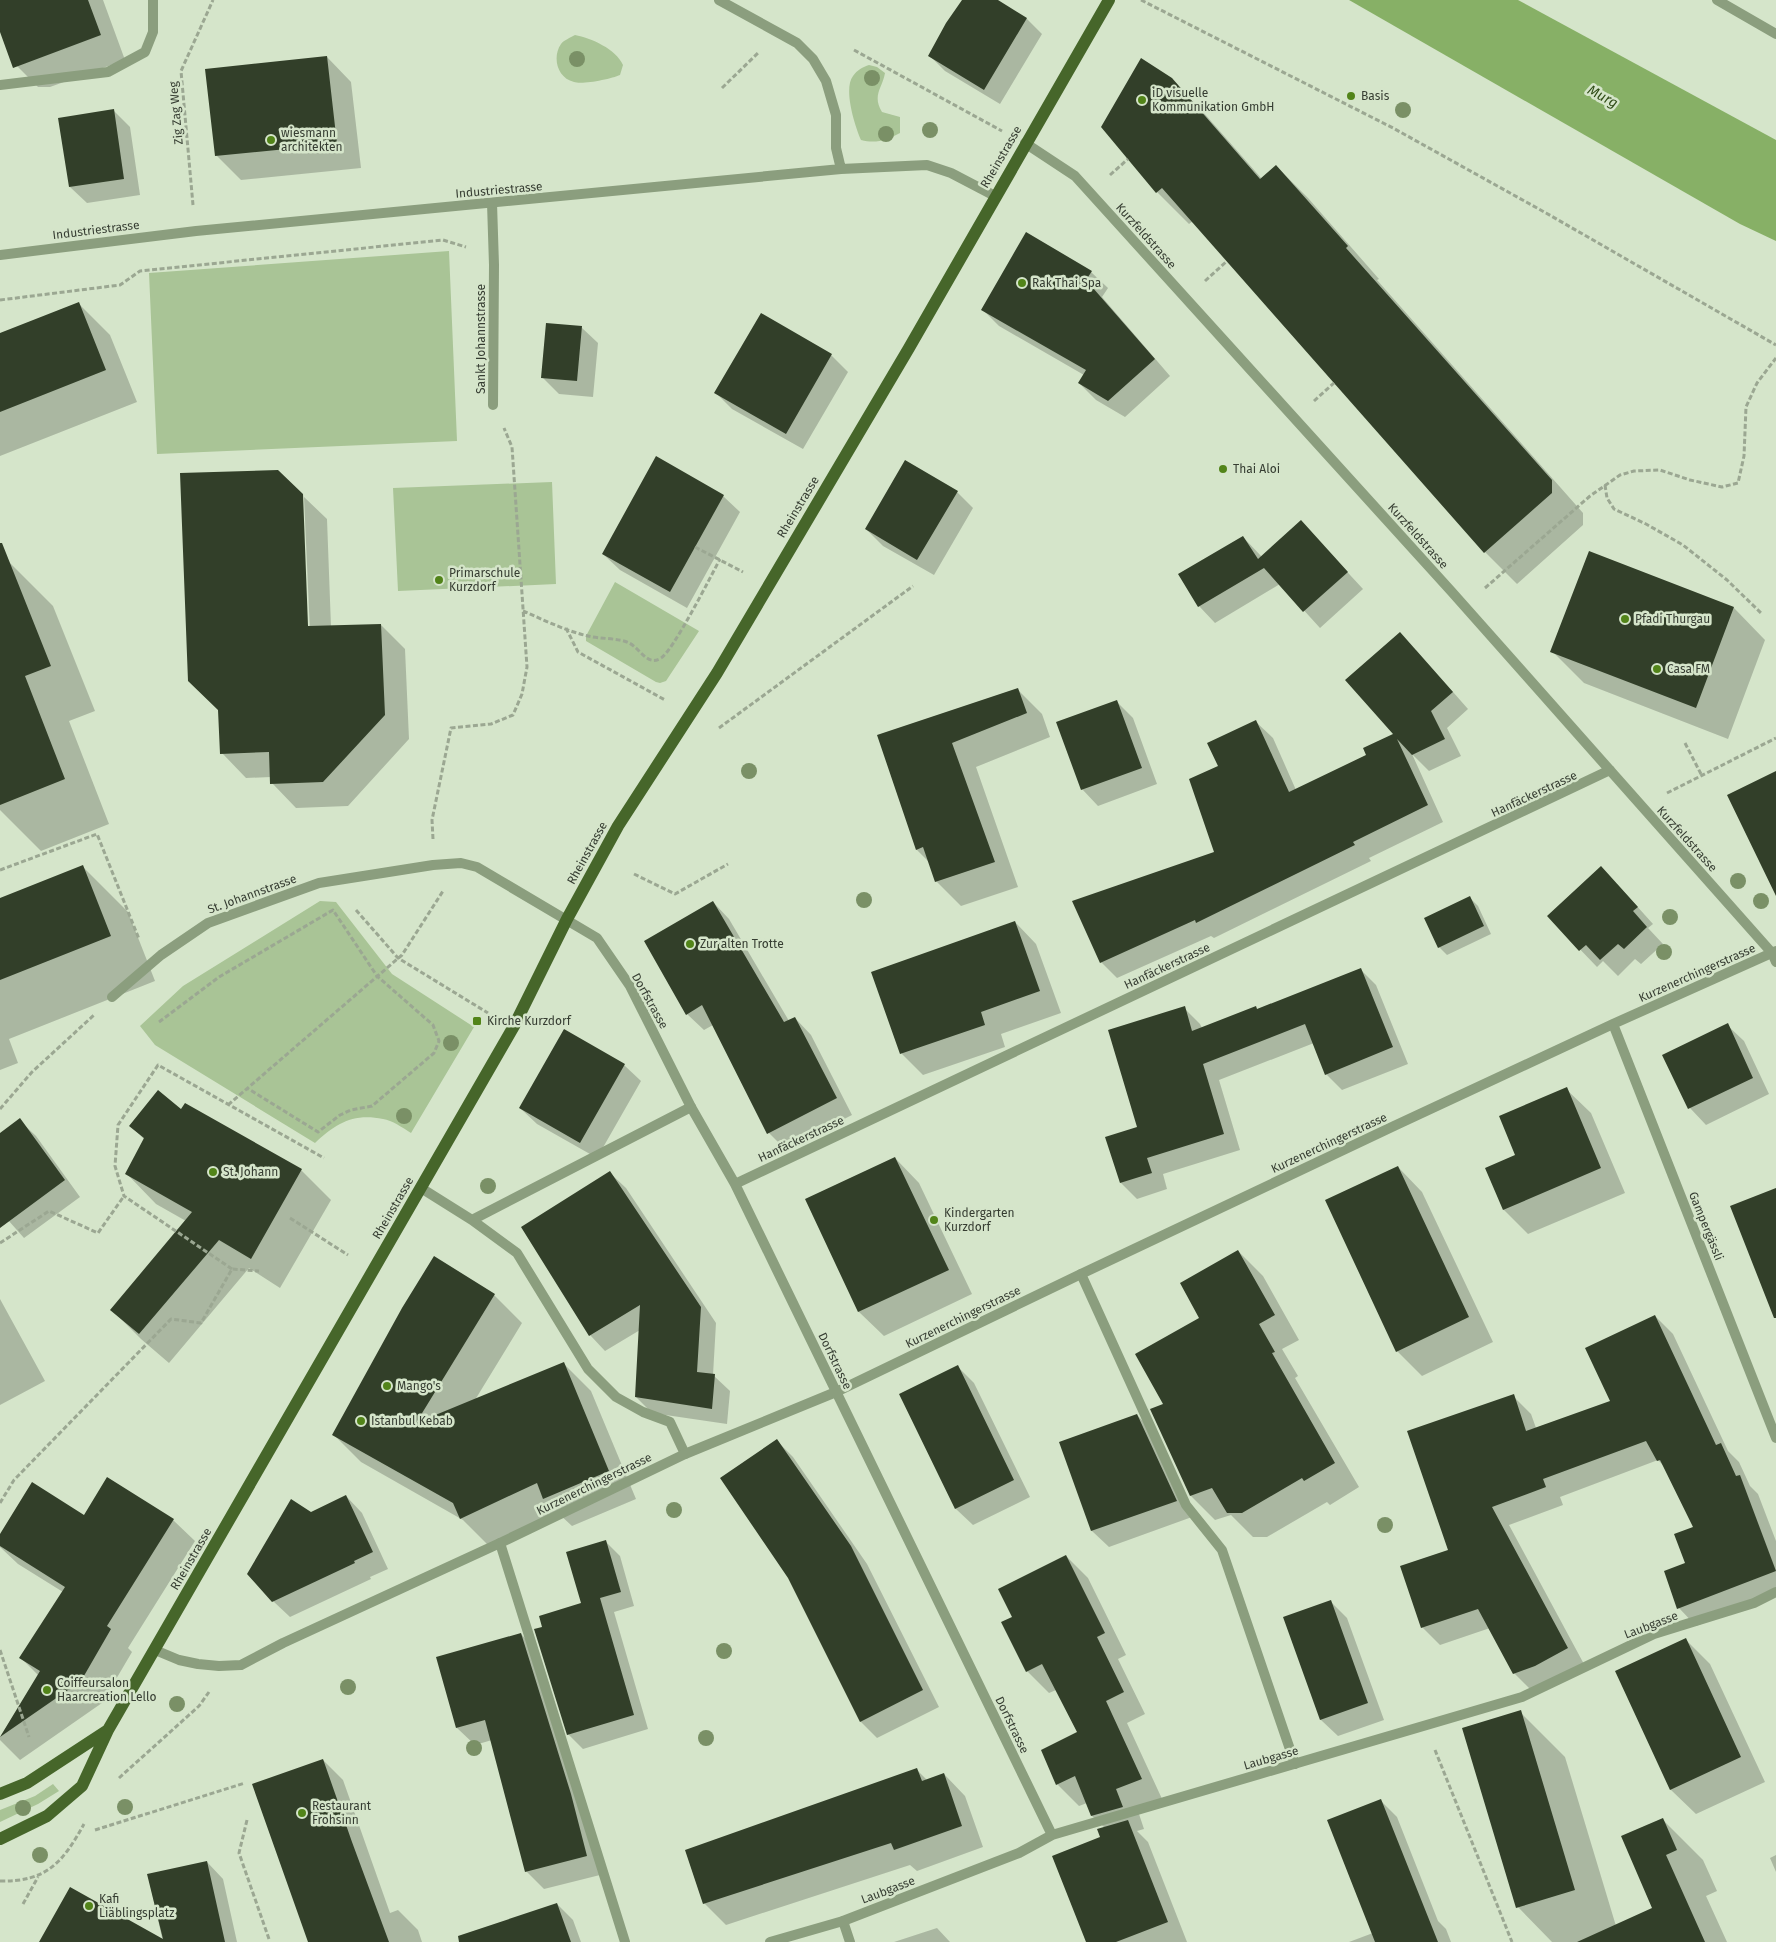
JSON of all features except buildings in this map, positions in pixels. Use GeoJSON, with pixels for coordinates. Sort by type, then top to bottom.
{"type":"FeatureCollection","features":[{"type":"Feature","properties":{"kind":"main road","name":"Rheinstrasse"},"geometry":{"type":"LineString","coordinates":[[0,1839],[46,1816],[82,1786],[108,1730],[514,1026],[567,919],[618,826],[722,664],[909,348],[1025,143],[1109,0]]}},
{"type":"Feature","properties":{"kind":"main road","name":"Rheinstrasse"},"geometry":{"type":"LineString","coordinates":[[0,1794],[27,1783],[108,1730]]}},
{"type":"Feature","properties":{"kind":"street"},"geometry":{"type":"LineString","coordinates":[[0,85],[108,72],[145,52],[153,32],[153,0]]}},
{"type":"Feature","properties":{"kind":"street"},"geometry":{"type":"LineString","coordinates":[[719,0],[797,43],[813,59],[826,81],[836,115],[836,148],[841,169]]}},
{"type":"Feature","properties":{"kind":"street"},"geometry":{"type":"LineString","coordinates":[[1717,0],[1776,34]]}},
{"type":"Feature","properties":{"kind":"street","name":"Kurzfeldstrasse"},"geometry":{"type":"LineString","coordinates":[[1025,143],[1075,176],[1464,606],[1775,956]]}},
{"type":"Feature","properties":{"kind":"street","name":"Industriestrasse"},"geometry":{"type":"LineString","coordinates":[[0,255],[196,231],[841,169],[927,165],[951,172],[995,196]]}},
{"type":"Feature","properties":{"kind":"street","name":"Sankt Johannstrasse"},"geometry":{"type":"LineString","coordinates":[[492,203],[494,405]]}},
{"type":"Feature","properties":{"kind":"street","name":"Hanfäckerstrasse"},"geometry":{"type":"LineString","coordinates":[[735,1184],[1610,770]]}},
{"type":"Feature","properties":{"kind":"street","name":"St. Johannstrasse"},"geometry":{"type":"LineString","coordinates":[[112,997],[161,955],[208,923],[319,883],[433,865],[460,863],[477,867],[567,919]]}},
{"type":"Feature","properties":{"kind":"street","name":"Dorfstrasse"},"geometry":{"type":"LineString","coordinates":[[567,919],[596,938],[630,986],[691,1108],[735,1184],[1052,1835]]}},
{"type":"Feature","properties":{"kind":"street","name":"Kurzenerchingerstrasse"},"geometry":{"type":"LineString","coordinates":[[154,1650],[179,1660],[198,1664],[219,1666],[241,1665],[283,1642],[500,1543],[685,1454],[836,1392],[1081,1274],[1613,1024],[1775,956]]}},
{"type":"Feature","properties":{"kind":"street","name":"Gampergässli"},"geometry":{"type":"LineString","coordinates":[[1613,1024],[1776,1438]]}},
{"type":"Feature","properties":{"kind":"street"},"geometry":{"type":"LineString","coordinates":[[472,1220],[691,1108]]}},
{"type":"Feature","properties":{"kind":"street"},"geometry":{"type":"LineString","coordinates":[[421,1188],[472,1220],[517,1253],[588,1369],[616,1397],[643,1412],[670,1422],[685,1454]]}},
{"type":"Feature","properties":{"kind":"street"},"geometry":{"type":"LineString","coordinates":[[1081,1274],[1186,1505],[1222,1550],[1295,1764]]}},
{"type":"Feature","properties":{"kind":"street"},"geometry":{"type":"LineString","coordinates":[[500,1543],[625,1942]]}},
{"type":"Feature","properties":{"kind":"street","name":"Laubgasse"},"geometry":{"type":"LineString","coordinates":[[770,1942],[843,1920],[1019,1853],[1052,1835],[1522,1698],[1654,1634],[1754,1603],[1776,1592]]}},
{"type":"Feature","properties":{"kind":"street"},"geometry":{"type":"LineString","coordinates":[[843,1920],[850,1942]]}},
{"type":"Feature","properties":{"kind":"path","name":"Zig Zag Weg"},"geometry":{"type":"LineString","coordinates":[[196,231],[181,71],[212,0]]}},
{"type":"Feature","properties":{"kind":"path"},"geometry":{"type":"LineString","coordinates":[[1141,0],[1393,128],[1546,212],[1776,345]]}},
{"type":"Feature","properties":{"kind":"path"},"geometry":{"type":"LineString","coordinates":[[722,88],[765,47]]}},
{"type":"Feature","properties":{"kind":"path"},"geometry":{"type":"LineString","coordinates":[[854,50],[1002,131]]}},
{"type":"Feature","properties":{"kind":"path"},"geometry":{"type":"LineString","coordinates":[[0,300],[120,285],[140,271],[443,240],[467,247],[494,265]]}},
{"type":"Feature","properties":{"kind":"path"},"geometry":{"type":"LineString","coordinates":[[1464,606],[1605,485],[1620,475],[1634,470],[1660,470],[1690,480],[1722,486],[1738,483],[1744,456],[1746,407],[1757,383],[1776,358]]}},
{"type":"Feature","properties":{"kind":"path","name":"Sankt Johannstrasse"},"geometry":{"type":"LineString","coordinates":[[433,865],[432,820],[450,728],[491,724],[513,715],[522,694],[527,667],[512,447],[494,405]]}},
{"type":"Feature","properties":{"kind":"path"},"geometry":{"type":"LineString","coordinates":[[1605,485],[1607,498],[1614,509],[1646,524],[1683,545],[1727,580],[1761,613]]}},
{"type":"Feature","properties":{"kind":"path"},"geometry":{"type":"LineString","coordinates":[[695,547],[746,574]]}},
{"type":"Feature","properties":{"kind":"path"},"geometry":{"type":"LineString","coordinates":[[523,611],[586,636],[628,642],[647,659],[660,659],[666,654],[685,623],[720,559]]}},
{"type":"Feature","properties":{"kind":"path"},"geometry":{"type":"LineString","coordinates":[[719,728],[913,586]]}},
{"type":"Feature","properties":{"kind":"path"},"geometry":{"type":"LineString","coordinates":[[566,628],[578,652],[665,700]]}},
{"type":"Feature","properties":{"kind":"path"},"geometry":{"type":"LineString","coordinates":[[1642,806],[1701,774],[1776,738]]}},
{"type":"Feature","properties":{"kind":"path"},"geometry":{"type":"LineString","coordinates":[[1685,743],[1701,774]]}},
{"type":"Feature","properties":{"kind":"path"},"geometry":{"type":"LineString","coordinates":[[0,870],[97,834],[149,966]]}},
{"type":"Feature","properties":{"kind":"path"},"geometry":{"type":"LineString","coordinates":[[228,1105],[402,955],[460,863]]}},
{"type":"Feature","properties":{"kind":"path"},"geometry":{"type":"LineString","coordinates":[[634,874],[675,894],[728,864]]}},
{"type":"Feature","properties":{"kind":"path"},"geometry":{"type":"LineString","coordinates":[[159,1022],[219,977],[333,910],[377,976],[433,1025],[439,1041],[434,1053],[372,1106],[351,1110],[340,1115],[318,1132],[248,1088]]}},
{"type":"Feature","properties":{"kind":"path"},"geometry":{"type":"LineString","coordinates":[[356,910],[398,958],[488,1013]]}},
{"type":"Feature","properties":{"kind":"path"},"geometry":{"type":"LineString","coordinates":[[0,1108],[32,1072],[112,997]]}},
{"type":"Feature","properties":{"kind":"path"},"geometry":{"type":"LineString","coordinates":[[259,1271],[232,1269],[124,1196],[115,1166],[118,1125],[158,1066],[324,1158]]}},
{"type":"Feature","properties":{"kind":"path"},"geometry":{"type":"LineString","coordinates":[[0,1243],[49,1211],[98,1234],[124,1196]]}},
{"type":"Feature","properties":{"kind":"path"},"geometry":{"type":"LineString","coordinates":[[290,1218],[352,1257]]}},
{"type":"Feature","properties":{"kind":"path"},"geometry":{"type":"LineString","coordinates":[[0,1503],[14,1480],[171,1319],[201,1323],[232,1269]]}},
{"type":"Feature","properties":{"kind":"path"},"geometry":{"type":"LineString","coordinates":[[0,1650],[29,1737]]}},
{"type":"Feature","properties":{"kind":"path"},"geometry":{"type":"LineString","coordinates":[[1426,1726],[1512,1942]]}},
{"type":"Feature","properties":{"kind":"path"},"geometry":{"type":"LineString","coordinates":[[94,1830],[245,1783]]}},
{"type":"Feature","properties":{"kind":"path"},"geometry":{"type":"LineString","coordinates":[[247,1820],[239,1853],[269,1939]]}},
{"type":"Feature","properties":{"kind":"path"},"geometry":{"type":"LineString","coordinates":[[22,1904],[38,1876]]}},
{"type":"Feature","properties":{"kind":"shaded area"},"geometry":{"type":"Polygon","coordinates":[[[575,35],[595,42],[615,54],[623,65],[620,75],[604,80],[583,83],[568,80],[560,72],[557,55],[562,43],[575,35]]]}},
{"type":"Feature","properties":{"kind":"shaded area"},"geometry":{"type":"Polygon","coordinates":[[[869,65],[877,67],[885,73],[878,96],[882,112],[900,117],[900,133],[877,141],[861,140],[853,117],[849,90],[850,82],[856,72],[869,65]]]}},
{"type":"Feature","properties":{"kind":"shaded area"},"geometry":{"type":"Polygon","coordinates":[[[449,251],[457,441],[157,454],[149,273],[449,251]]]}},
{"type":"Feature","properties":{"kind":"shaded area"},"geometry":{"type":"Polygon","coordinates":[[[552,482],[556,584],[398,591],[393,488],[552,482]]]}},
{"type":"Feature","properties":{"kind":"shaded area"},"geometry":{"type":"Polygon","coordinates":[[[615,582],[699,631],[666,681],[656,682],[586,641],[586,636],[615,582]]]}},
{"type":"Feature","properties":{"kind":"shaded area"},"geometry":{"type":"Polygon","coordinates":[[[320,901],[336,902],[392,974],[474,1027],[411,1133],[397,1124],[386,1120],[362,1118],[353,1119],[338,1125],[315,1143],[155,1045],[140,1026],[183,986],[320,901]]]}},
{"type":"Feature","properties":{"kind":"shaded area"},"geometry":{"type":"Polygon","coordinates":[[[53,1784],[59,1791],[38,1804],[0,1822],[0,1810],[35,1796],[53,1784]]]}},
{"type":"Feature","properties":{"kind":"water","name":"Murg"},"geometry":{"type":"Polygon","coordinates":[[[1349,0],[1518,0],[1776,140],[1776,241],[1740,224],[1349,0]]]}},
{"type":"Feature","properties":{"kind":"place","name":"Basis"},"geometry":{"type":"Point","coordinates":[1351,96]}},
{"type":"Feature","properties":{"kind":"place","name":"iD visuelle Kommunikation GmbH"},"geometry":{"type":"Point","coordinates":[1142,100]}},
{"type":"Feature","properties":{"kind":"place","name":"wiesmann architekten"},"geometry":{"type":"Point","coordinates":[271,140]}},
{"type":"Feature","properties":{"kind":"place","name":"Rak Thai Spa"},"geometry":{"type":"Point","coordinates":[1022,283]}},
{"type":"Feature","properties":{"kind":"place","name":"Thai Aloi"},"geometry":{"type":"Point","coordinates":[1223,469]}},
{"type":"Feature","properties":{"kind":"place","name":"Primarschule Kurzdorf"},"geometry":{"type":"Point","coordinates":[439,580]}},
{"type":"Feature","properties":{"kind":"place","name":"Pfadi Thurgau"},"geometry":{"type":"Point","coordinates":[1625,619]}},
{"type":"Feature","properties":{"kind":"place","name":"Casa FM"},"geometry":{"type":"Point","coordinates":[1657,669]}},
{"type":"Feature","properties":{"kind":"place","name":"Zur alten Trotte"},"geometry":{"type":"Point","coordinates":[690,944]}},
{"type":"Feature","properties":{"kind":"place","name":"Kirche Kurzdorf"},"geometry":{"type":"Point","coordinates":[477,1021]}},
{"type":"Feature","properties":{"kind":"place","name":"St. Johann"},"geometry":{"type":"Point","coordinates":[213,1172]}},
{"type":"Feature","properties":{"kind":"place","name":"Kindergarten Kurzdorf"},"geometry":{"type":"Point","coordinates":[934,1220]}},
{"type":"Feature","properties":{"kind":"place","name":"Mango's"},"geometry":{"type":"Point","coordinates":[387,1386]}},
{"type":"Feature","properties":{"kind":"place","name":"Istanbul Kebab"},"geometry":{"type":"Point","coordinates":[361,1421]}},
{"type":"Feature","properties":{"kind":"place","name":"Coiffeursalon Haarcreation Lello"},"geometry":{"type":"Point","coordinates":[47,1690]}},
{"type":"Feature","properties":{"kind":"place","name":"Restaurant Frohsinn"},"geometry":{"type":"Point","coordinates":[302,1813]}},
{"type":"Feature","properties":{"kind":"place","name":"Kafi Liäblingsplatz"},"geometry":{"type":"Point","coordinates":[89,1906]}}]}
